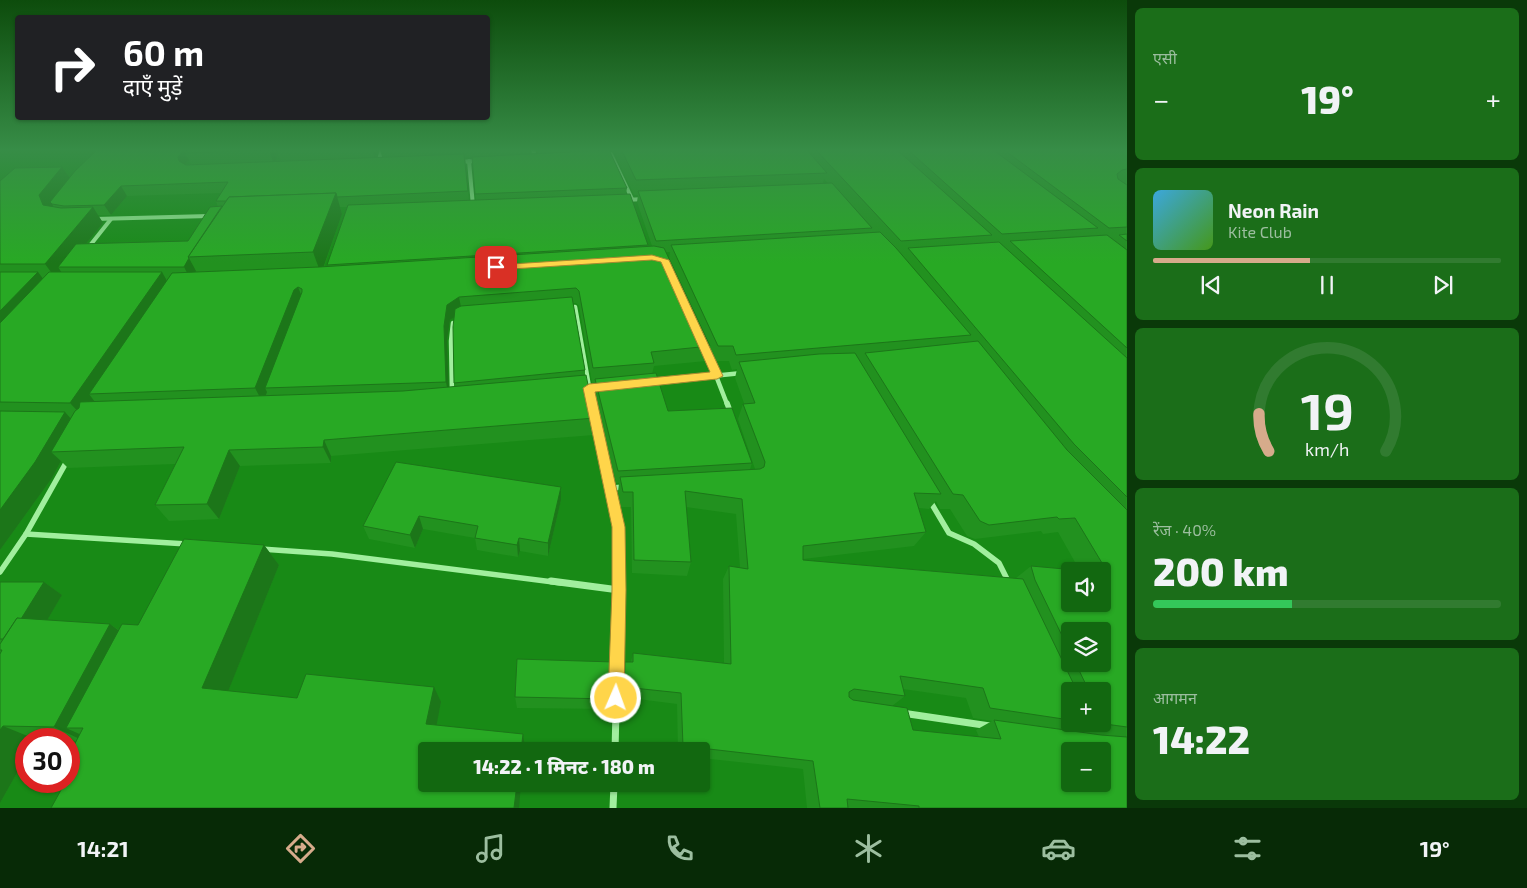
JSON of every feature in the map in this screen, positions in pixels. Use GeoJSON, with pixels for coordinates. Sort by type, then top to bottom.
{"type":"FeatureCollection","features":[{"type":"Feature","properties":{"kind":"street"},"geometry":{"type":"LineString","coordinates":[[471,187],[472,206]]}},
{"type":"Feature","properties":{"kind":"street"},"geometry":{"type":"LineString","coordinates":[[626,187],[635,208]]}},
{"type":"Feature","properties":{"kind":"street"},"geometry":{"type":"LineString","coordinates":[[622,200],[652,198]]}},
{"type":"Feature","properties":{"kind":"street"},"geometry":{"type":"LineString","coordinates":[[463,206],[482,205]]}},
{"type":"Feature","properties":{"kind":"street"},"geometry":{"type":"LineString","coordinates":[[87,220],[218,216]]}},
{"type":"Feature","properties":{"kind":"street"},"geometry":{"type":"LineString","coordinates":[[82,255],[111,219]]}},
{"type":"Feature","properties":{"kind":"street"},"geometry":{"type":"LineString","coordinates":[[566,308],[575,307],[589,388],[618,527],[619,590],[615,742]]}},
{"type":"Feature","properties":{"kind":"street"},"geometry":{"type":"LineString","coordinates":[[453,401],[451,341],[454,320]]}},
{"type":"Feature","properties":{"kind":"street"},"geometry":{"type":"LineString","coordinates":[[701,341],[717,376],[733,419]]}},
{"type":"Feature","properties":{"kind":"street"},"geometry":{"type":"LineString","coordinates":[[648,382],[753,372]]}},
{"type":"Feature","properties":{"kind":"street"},"geometry":{"type":"LineString","coordinates":[[579,389],[599,388]]}},
{"type":"Feature","properties":{"kind":"street"},"geometry":{"type":"LineString","coordinates":[[0,572],[26,534],[69,457]]}},
{"type":"Feature","properties":{"kind":"street"},"geometry":{"type":"LineString","coordinates":[[611,488],[630,486]]}},
{"type":"Feature","properties":{"kind":"street"},"geometry":{"type":"LineString","coordinates":[[927,496],[948,533],[974,544],[999,562],[1011,589]]}},
{"type":"Feature","properties":{"kind":"street"},"geometry":{"type":"LineString","coordinates":[[26,534],[199,545]]}},
{"type":"Feature","properties":{"kind":"street"},"geometry":{"type":"LineString","coordinates":[[185,553],[190,544]]}},
{"type":"Feature","properties":{"kind":"street"},"geometry":{"type":"LineString","coordinates":[[256,549],[332,554],[619,590]]}},
{"type":"Feature","properties":{"kind":"street"},"geometry":{"type":"LineString","coordinates":[[892,712],[1000,727]]}},
{"type":"Feature","properties":{"kind":"street"},"geometry":{"type":"LineString","coordinates":[[613,808],[614,792]]}},
{"type":"Feature","properties":{"kind":"building"},"geometry":{"type":"Polygon","coordinates":[[[0,187],[46,187],[39,195],[43,205],[61,208],[93,207],[45,264],[0,264],[0,187]]]}},
{"type":"Feature","properties":{"kind":"building"},"geometry":{"type":"Polygon","coordinates":[[[62,187],[120,187],[104,205],[64,206],[50,202],[62,187]]]}},
{"type":"Feature","properties":{"kind":"building"},"geometry":{"type":"Polygon","coordinates":[[[225,187],[468,187],[468,191],[337,197],[336,193],[229,197],[226,201],[216,201],[225,187]]]}},
{"type":"Feature","properties":{"kind":"building"},"geometry":{"type":"Polygon","coordinates":[[[474,187],[627,188],[475,194],[474,187]]]}},
{"type":"Feature","properties":{"kind":"building"},"geometry":{"type":"Polygon","coordinates":[[[742,187],[835,187],[872,228],[656,241],[638,191],[742,187]]]}},
{"type":"Feature","properties":{"kind":"building"},"geometry":{"type":"Polygon","coordinates":[[[850,187],[938,187],[992,235],[901,241],[850,187]]]}},
{"type":"Feature","properties":{"kind":"building"},"geometry":{"type":"Polygon","coordinates":[[[949,187],[1043,187],[1098,228],[1002,234],[949,187]]]}},
{"type":"Feature","properties":{"kind":"building"},"geometry":{"type":"Polygon","coordinates":[[[1054,187],[1127,187],[1127,227],[1109,228],[1054,187]]]}},
{"type":"Feature","properties":{"kind":"building"},"geometry":{"type":"Polygon","coordinates":[[[336,193],[313,252],[188,257],[229,197],[336,193]]]}},
{"type":"Feature","properties":{"kind":"building"},"geometry":{"type":"Polygon","coordinates":[[[630,194],[648,245],[327,265],[348,205],[630,194]]]}},
{"type":"Feature","properties":{"kind":"building"},"geometry":{"type":"Polygon","coordinates":[[[222,206],[188,257],[184,267],[58,267],[76,244],[188,241],[210,207],[222,206]]]}},
{"type":"Feature","properties":{"kind":"building"},"geometry":{"type":"Polygon","coordinates":[[[880,232],[971,335],[736,355],[733,346],[718,346],[671,245],[880,232]]]}},
{"type":"Feature","properties":{"kind":"building"},"geometry":{"type":"Polygon","coordinates":[[[1127,234],[1127,241],[1119,235],[1127,234]]]}},
{"type":"Feature","properties":{"kind":"building"},"geometry":{"type":"Polygon","coordinates":[[[1107,235],[1127,250],[1127,348],[1010,241],[1107,235]]]}},
{"type":"Feature","properties":{"kind":"building"},"geometry":{"type":"Polygon","coordinates":[[[999,242],[1127,358],[1127,497],[1074,444],[908,248],[999,242]]]}},
{"type":"Feature","properties":{"kind":"building"},"geometry":{"type":"Polygon","coordinates":[[[654,246],[664,248],[710,346],[651,352],[654,363],[593,368],[579,291],[576,288],[459,297],[447,305],[444,326],[446,382],[265,388],[302,292],[302,289],[298,287],[294,290],[255,388],[89,394],[172,273],[319,267],[654,246]]]}},
{"type":"Feature","properties":{"kind":"building"},"geometry":{"type":"Polygon","coordinates":[[[0,272],[38,272],[0,311],[0,272]]]}},
{"type":"Feature","properties":{"kind":"building"},"geometry":{"type":"Polygon","coordinates":[[[49,272],[162,272],[70,403],[0,402],[0,323],[49,272]]]}},
{"type":"Feature","properties":{"kind":"building"},"geometry":{"type":"Polygon","coordinates":[[[572,297],[585,370],[454,383],[453,327],[455,309],[461,306],[572,297]]]}},
{"type":"Feature","properties":{"kind":"building"},"geometry":{"type":"Polygon","coordinates":[[[978,341],[1067,450],[1127,510],[1127,727],[1111,725],[1111,682],[1085,682],[1080,672],[1111,672],[1111,622],[1061,622],[1061,633],[1035,580],[1031,566],[1061,569],[1061,612],[1111,612],[1111,562],[1101,562],[1075,518],[1059,519],[1057,517],[989,525],[980,521],[963,495],[953,494],[865,353],[978,341]]]}},
{"type":"Feature","properties":{"kind":"building"},"geometry":{"type":"Polygon","coordinates":[[[855,353],[941,494],[914,493],[926,532],[803,546],[803,560],[1023,579],[1061,658],[1061,672],[1068,672],[1073,682],[1061,682],[1061,719],[990,708],[983,688],[900,676],[905,696],[854,689],[849,692],[849,697],[853,700],[907,708],[913,730],[1001,739],[994,720],[1061,729],[1061,732],[1127,737],[1127,808],[919,808],[919,806],[847,799],[848,808],[820,808],[813,761],[710,749],[710,742],[683,742],[681,693],[624,687],[625,662],[633,662],[633,653],[731,664],[729,566],[748,569],[742,499],[685,491],[691,562],[634,560],[633,492],[623,492],[620,477],[760,469],[764,467],[765,462],[743,404],[755,403],[739,362],[819,354],[855,353]]]}},
{"type":"Feature","properties":{"kind":"building"},"geometry":{"type":"Polygon","coordinates":[[[656,373],[668,411],[732,408],[752,463],[618,471],[595,379],[656,373]]]}},
{"type":"Feature","properties":{"kind":"building"},"geometry":{"type":"Polygon","coordinates":[[[586,375],[595,418],[324,440],[323,447],[229,450],[207,504],[155,505],[184,447],[51,452],[75,411],[79,408],[80,402],[403,391],[586,375]]]}},
{"type":"Feature","properties":{"kind":"building"},"geometry":{"type":"Polygon","coordinates":[[[0,411],[65,412],[35,462],[0,510],[0,411]]]}},
{"type":"Feature","properties":{"kind":"building"},"geometry":{"type":"Polygon","coordinates":[[[396,462],[561,487],[548,543],[519,538],[517,545],[475,538],[478,526],[419,516],[410,535],[363,526],[396,462]]]}},
{"type":"Feature","properties":{"kind":"building"},"geometry":{"type":"Polygon","coordinates":[[[184,539],[264,545],[202,688],[297,698],[306,674],[434,687],[426,724],[523,734],[522,742],[418,742],[418,792],[516,792],[514,808],[51,808],[59,793],[80,793],[80,734],[83,728],[66,728],[122,624],[138,625],[184,539]]]}},
{"type":"Feature","properties":{"kind":"building"},"geometry":{"type":"Polygon","coordinates":[[[0,582],[44,582],[21,619],[17,618],[3,639],[0,639],[0,582]]]}},
{"type":"Feature","properties":{"kind":"building"},"geometry":{"type":"Polygon","coordinates":[[[17,618],[110,624],[54,727],[3,726],[0,730],[0,654],[2,650],[0,650],[0,644],[17,618]]]}},
{"type":"Feature","properties":{"kind":"building"},"geometry":{"type":"Polygon","coordinates":[[[517,659],[614,662],[611,699],[515,697],[517,659]]]}},
{"type":"Feature","properties":{"kind":"route"},"geometry":{"type":"LineString","coordinates":[[496,267],[652,257],[665,260],[717,376],[589,388],[618,527],[619,590],[616,698]]}}]}
